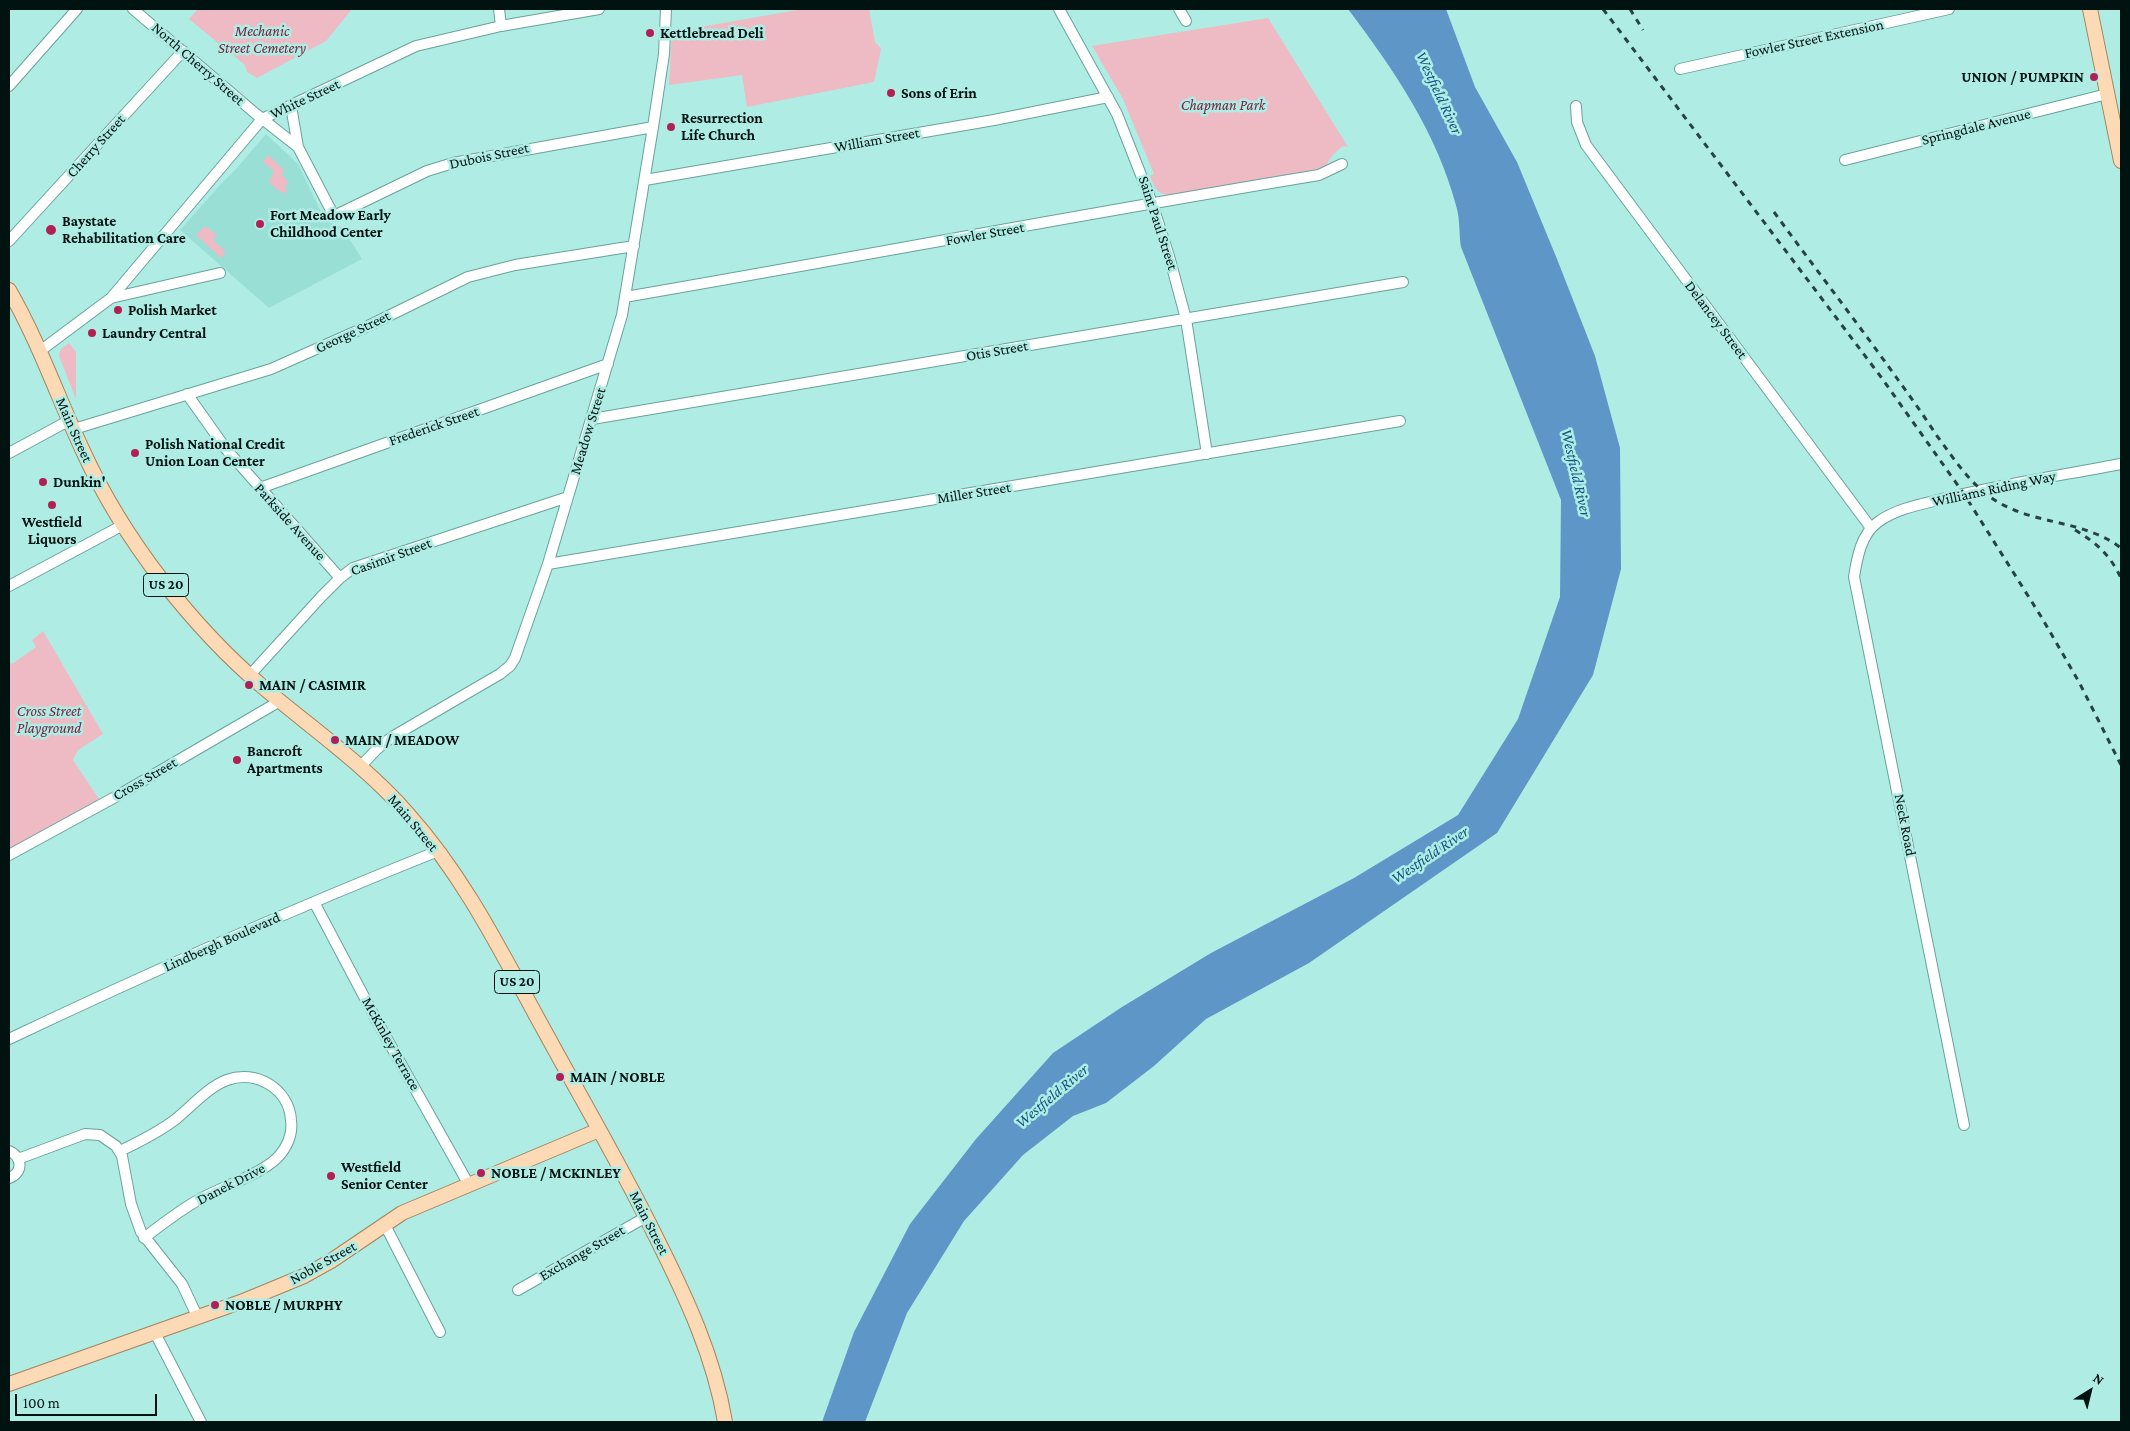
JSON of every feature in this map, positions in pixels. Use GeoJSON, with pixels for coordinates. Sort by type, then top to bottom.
{"type":"FeatureCollection","features":[{"type":"Feature","properties":{"kind":"main road"},"geometry":{"type":"LineString","coordinates":[[2090,9],[2121,154]]}},
{"type":"Feature","properties":{"kind":"main road","name":"Main Street"},"geometry":{"type":"LineString","coordinates":[[9,290],[40,351],[85,456],[123,525],[152,567],[215,642],[250,676],[360,767],[404,809],[438,851],[474,903],[646,1217],[700,1330],[712,1364],[725,1422]]}},
{"type":"Feature","properties":{"kind":"main road","name":"Noble Street"},"geometry":{"type":"LineString","coordinates":[[9,1384],[198,1318],[304,1276],[331,1261],[402,1213],[599,1130]]}},
{"type":"Feature","properties":{"kind":"street"},"geometry":{"type":"LineString","coordinates":[[9,86],[77,9]]}},
{"type":"Feature","properties":{"kind":"street","name":"North Cherry Street"},"geometry":{"type":"LineString","coordinates":[[133,9],[262,119],[298,147]]}},
{"type":"Feature","properties":{"kind":"street"},"geometry":{"type":"LineString","coordinates":[[499,9],[501,26]]}},
{"type":"Feature","properties":{"kind":"street","name":"White Street"},"geometry":{"type":"LineString","coordinates":[[40,351],[111,298],[262,119],[416,46],[501,26],[599,9]]}},
{"type":"Feature","properties":{"kind":"street","name":"Meadow Street"},"geometry":{"type":"LineString","coordinates":[[360,767],[377,749],[392,737],[495,677],[510,666],[515,658],[548,564],[592,420],[625,298],[664,54],[666,9]]}},
{"type":"Feature","properties":{"kind":"street","name":"Saint Paul Street"},"geometry":{"type":"LineString","coordinates":[[1059,9],[1108,97],[1129,142],[1152,203],[1186,319],[1207,454]]}},
{"type":"Feature","properties":{"kind":"street"},"geometry":{"type":"LineString","coordinates":[[1179,9],[1186,21]]}},
{"type":"Feature","properties":{"kind":"street","name":"Fowler Street Extension"},"geometry":{"type":"LineString","coordinates":[[1680,69],[1949,9]]}},
{"type":"Feature","properties":{"kind":"street","name":"Cherry Street"},"geometry":{"type":"LineString","coordinates":[[9,241],[183,51]]}},
{"type":"Feature","properties":{"kind":"street","name":"Springdale Avenue"},"geometry":{"type":"LineString","coordinates":[[1845,160],[2107,94]]}},
{"type":"Feature","properties":{"kind":"street","name":"William Street"},"geometry":{"type":"LineString","coordinates":[[645,180],[957,126],[1108,97]]}},
{"type":"Feature","properties":{"kind":"street"},"geometry":{"type":"LineString","coordinates":[[291,106],[298,147]]}},
{"type":"Feature","properties":{"kind":"street","name":"Delancey Street"},"geometry":{"type":"LineString","coordinates":[[1576,106],[1577,122],[1586,145],[1871,528]]}},
{"type":"Feature","properties":{"kind":"street","name":"Dubois Street"},"geometry":{"type":"LineString","coordinates":[[298,147],[334,216],[427,172],[453,162],[653,127]]}},
{"type":"Feature","properties":{"kind":"street","name":"Fowler Street"},"geometry":{"type":"LineString","coordinates":[[625,298],[1152,203],[1319,175],[1342,164]]}},
{"type":"Feature","properties":{"kind":"street","name":"George Street"},"geometry":{"type":"LineString","coordinates":[[9,453],[72,424],[188,394],[277,367],[368,326],[468,276],[515,265],[634,246]]}},
{"type":"Feature","properties":{"kind":"street"},"geometry":{"type":"LineString","coordinates":[[111,298],[220,273]]}},
{"type":"Feature","properties":{"kind":"street","name":"Otis Street"},"geometry":{"type":"LineString","coordinates":[[592,420],[1403,282]]}},
{"type":"Feature","properties":{"kind":"street","name":"Frederick Street"},"geometry":{"type":"LineString","coordinates":[[260,488],[608,364]]}},
{"type":"Feature","properties":{"kind":"street","name":"Parkside Avenue"},"geometry":{"type":"LineString","coordinates":[[188,394],[212,432],[340,578]]}},
{"type":"Feature","properties":{"kind":"street","name":"Miller Street"},"geometry":{"type":"LineString","coordinates":[[548,564],[1400,422]]}},
{"type":"Feature","properties":{"kind":"street","name":"Williams Riding Way"},"geometry":{"type":"LineString","coordinates":[[1871,528],[1877,522],[1894,513],[1922,504],[1981,490],[2121,464]]}},
{"type":"Feature","properties":{"kind":"street","name":"Casimir Street"},"geometry":{"type":"LineString","coordinates":[[250,676],[340,578],[354,568],[568,497]]}},
{"type":"Feature","properties":{"kind":"street"},"geometry":{"type":"LineString","coordinates":[[9,586],[123,525]]}},
{"type":"Feature","properties":{"kind":"street","name":"Neck Road"},"geometry":{"type":"LineString","coordinates":[[1871,528],[1859,552],[1854,577],[1964,1125]]}},
{"type":"Feature","properties":{"kind":"street","name":"Cross Street"},"geometry":{"type":"LineString","coordinates":[[9,855],[116,796],[280,701]]}},
{"type":"Feature","properties":{"kind":"street","name":"Lindbergh Boulevard"},"geometry":{"type":"LineString","coordinates":[[9,1039],[117,988],[314,902],[438,851]]}},
{"type":"Feature","properties":{"kind":"street","name":"McKinley Terrace"},"geometry":{"type":"LineString","coordinates":[[314,902],[378,1023],[469,1185]]}},
{"type":"Feature","properties":{"kind":"street","name":"Danek Drive"},"geometry":{"type":"LineString","coordinates":[[120,1151],[164,1128],[215,1087],[236,1077],[251,1077],[266,1082],[278,1091],[290,1110],[292,1126],[289,1141],[275,1160],[192,1204],[144,1238]]}},
{"type":"Feature","properties":{"kind":"street"},"geometry":{"type":"LineString","coordinates":[[18,1159],[85,1134],[92,1133],[106,1138],[120,1151],[134,1215],[144,1238],[182,1284],[198,1318]]}},
{"type":"Feature","properties":{"kind":"street"},"geometry":{"type":"LineString","coordinates":[[9,1151],[18,1159],[18,1171],[9,1178]]}},
{"type":"Feature","properties":{"kind":"street","name":"Exchange Street"},"geometry":{"type":"LineString","coordinates":[[518,1290],[646,1217]]}},
{"type":"Feature","properties":{"kind":"street"},"geometry":{"type":"LineString","coordinates":[[385,1225],[440,1332]]}},
{"type":"Feature","properties":{"kind":"street"},"geometry":{"type":"LineString","coordinates":[[155,1333],[201,1422]]}},
{"type":"Feature","properties":{"kind":"shaded area","name":"Fort Meadow Early Childhood Center"},"geometry":{"type":"Polygon","coordinates":[[[266,134],[298,164],[326,221],[342,227],[362,259],[269,308],[180,230],[266,134]]]}},
{"type":"Feature","properties":{"kind":"green space","name":"Mechanic Street Cemetery"},"geometry":{"type":"Polygon","coordinates":[[[198,9],[352,9],[326,41],[257,78],[247,72],[245,65],[189,19],[198,9]]]}},
{"type":"Feature","properties":{"kind":"green space"},"geometry":{"type":"Polygon","coordinates":[[[803,9],[869,9],[875,42],[881,49],[874,82],[747,107],[742,75],[669,85],[672,32],[803,9]]]}},
{"type":"Feature","properties":{"kind":"green space","name":"Chapman Park"},"geometry":{"type":"Polygon","coordinates":[[[1268,18],[1348,147],[1343,146],[1334,154],[1328,162],[1326,170],[1166,195],[1159,192],[1150,176],[1154,174],[1123,99],[1092,46],[1268,18]]]}},
{"type":"Feature","properties":{"kind":"green space"},"geometry":{"type":"Polygon","coordinates":[[[268,155],[284,170],[282,175],[288,182],[285,188],[288,193],[280,192],[269,182],[273,170],[263,162],[268,155]]]}},
{"type":"Feature","properties":{"kind":"green space"},"geometry":{"type":"Polygon","coordinates":[[[205,226],[216,234],[214,241],[226,252],[221,258],[196,235],[205,226]]]}},
{"type":"Feature","properties":{"kind":"green space"},"geometry":{"type":"Polygon","coordinates":[[[69,343],[76,352],[76,399],[59,356],[61,349],[69,343]]]}},
{"type":"Feature","properties":{"kind":"green space","name":"Cross Street Playground"},"geometry":{"type":"Polygon","coordinates":[[[43,631],[103,734],[78,750],[73,760],[99,799],[9,849],[9,661],[12,664],[36,647],[32,640],[43,631]]]}},
{"type":"Feature","properties":{"kind":"water","name":"Westfield River"},"geometry":{"type":"Polygon","coordinates":[[[1348,9],[1446,9],[1475,87],[1517,162],[1595,356],[1620,448],[1621,569],[1593,675],[1497,833],[1309,963],[1206,1019],[1154,1066],[1106,1103],[1073,1116],[1023,1155],[964,1221],[907,1313],[865,1422],[822,1422],[854,1332],[910,1224],[976,1139],[1053,1053],[1122,1007],[1211,953],[1354,878],[1458,815],[1518,719],[1560,597],[1561,500],[1461,247],[1457,209],[1449,181],[1438,155],[1413,104],[1398,79],[1348,9]]]}},
{"type":"Feature","properties":{"kind":"railway"},"geometry":{"type":"LineString","coordinates":[[1603,9],[1881,377],[1964,494],[2042,618],[2079,682],[2121,765]]}},
{"type":"Feature","properties":{"kind":"railway"},"geometry":{"type":"LineString","coordinates":[[1630,9],[1643,30]]}},
{"type":"Feature","properties":{"kind":"railway"},"geometry":{"type":"LineString","coordinates":[[1774,212],[1881,356],[1937,436],[1967,476],[1981,490],[2005,506],[2021,513],[2090,531],[2106,538],[2121,548]]}},
{"type":"Feature","properties":{"kind":"railway"},"geometry":{"type":"LineString","coordinates":[[2075,530],[2102,550],[2121,578]]}},
{"type":"Feature","properties":{"kind":"place","name":"Kettlebread Deli"},"geometry":{"type":"Point","coordinates":[650,33]}},
{"type":"Feature","properties":{"kind":"place","name":"UNION / PUMPKIN"},"geometry":{"type":"Point","coordinates":[2094,77]}},
{"type":"Feature","properties":{"kind":"place","name":"Sons of Erin"},"geometry":{"type":"Point","coordinates":[891,93]}},
{"type":"Feature","properties":{"kind":"place","name":"Resurrection Life Church"},"geometry":{"type":"Point","coordinates":[671,127]}},
{"type":"Feature","properties":{"kind":"place","name":"Fort Meadow Early Childhood Center"},"geometry":{"type":"Point","coordinates":[260,224]}},
{"type":"Feature","properties":{"kind":"place","name":"Baystate Rehabilitation Care"},"geometry":{"type":"Point","coordinates":[51,230]}},
{"type":"Feature","properties":{"kind":"place","name":"Polish Market"},"geometry":{"type":"Point","coordinates":[118,310]}},
{"type":"Feature","properties":{"kind":"place","name":"Laundry Central"},"geometry":{"type":"Point","coordinates":[92,333]}},
{"type":"Feature","properties":{"kind":"place","name":"Polish National Credit Union Loan Center"},"geometry":{"type":"Point","coordinates":[135,453]}},
{"type":"Feature","properties":{"kind":"place","name":"Dunkin'"},"geometry":{"type":"Point","coordinates":[43,482]}},
{"type":"Feature","properties":{"kind":"place","name":"Westfield Liquors"},"geometry":{"type":"Point","coordinates":[52,505]}},
{"type":"Feature","properties":{"kind":"place","name":"MAIN / CASIMIR"},"geometry":{"type":"Point","coordinates":[249,685]}},
{"type":"Feature","properties":{"kind":"place","name":"MAIN / MEADOW"},"geometry":{"type":"Point","coordinates":[335,740]}},
{"type":"Feature","properties":{"kind":"place","name":"Bancroft Apartments"},"geometry":{"type":"Point","coordinates":[237,760]}},
{"type":"Feature","properties":{"kind":"place","name":"MAIN / NOBLE"},"geometry":{"type":"Point","coordinates":[560,1077]}},
{"type":"Feature","properties":{"kind":"place","name":"NOBLE / MCKINLEY"},"geometry":{"type":"Point","coordinates":[481,1173]}},
{"type":"Feature","properties":{"kind":"place","name":"Westfield Senior Center"},"geometry":{"type":"Point","coordinates":[331,1176]}},
{"type":"Feature","properties":{"kind":"place","name":"NOBLE / MURPHY"},"geometry":{"type":"Point","coordinates":[215,1305]}}]}
